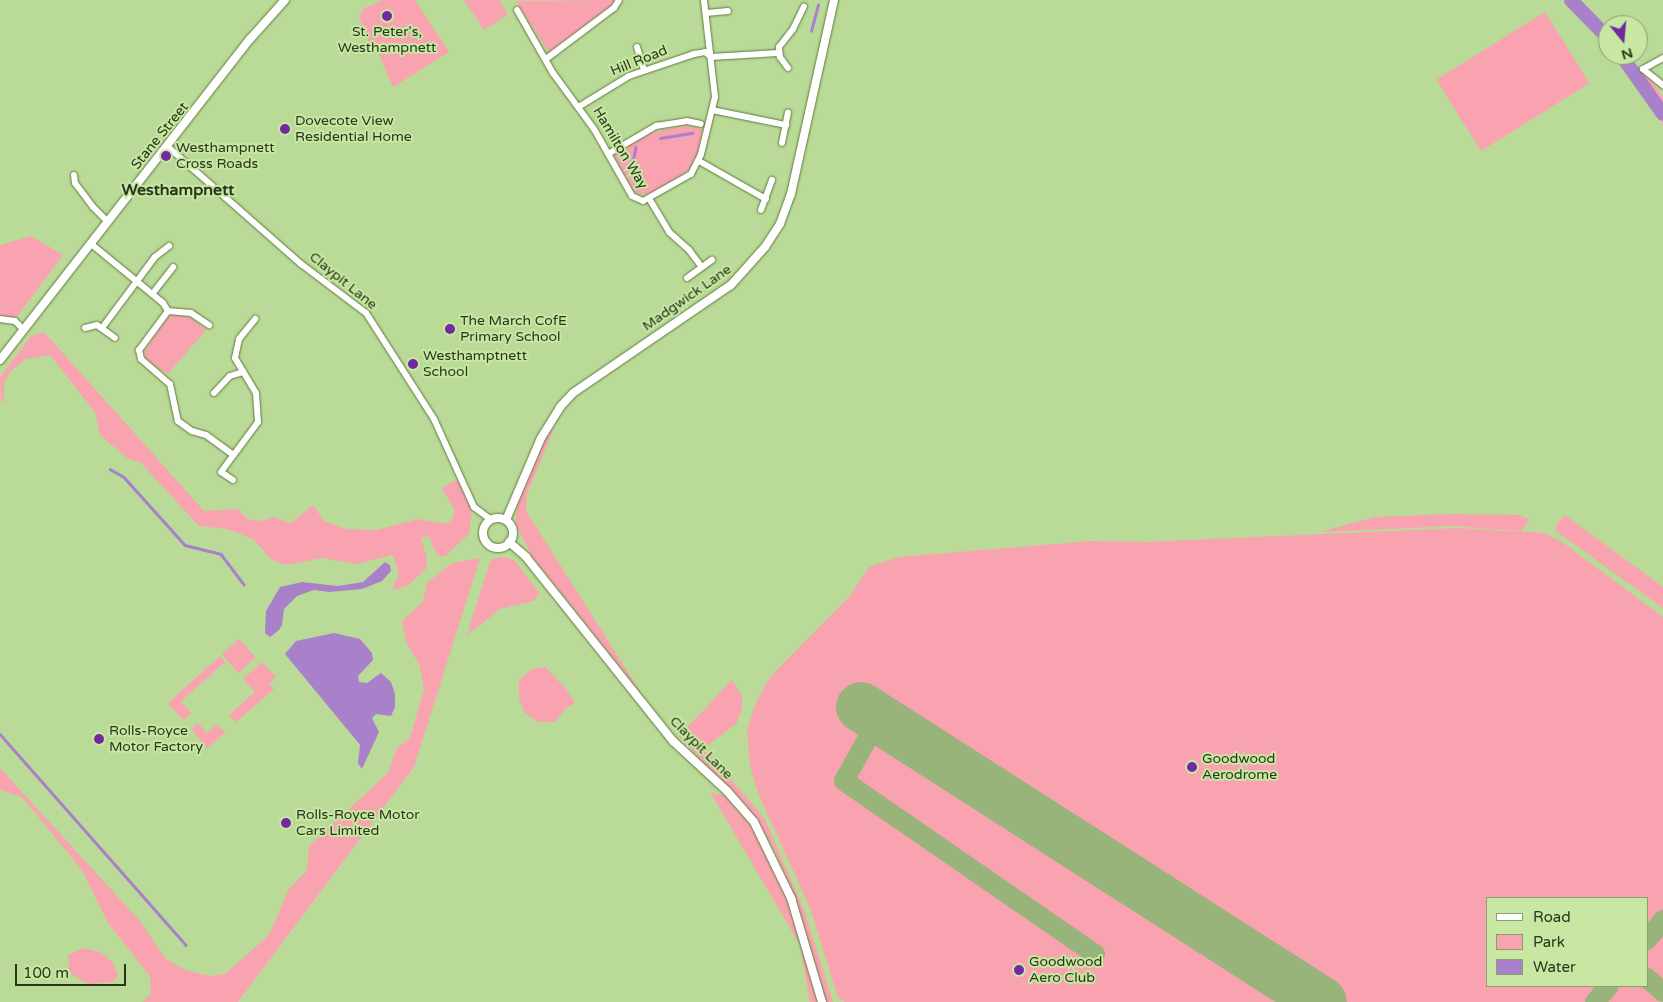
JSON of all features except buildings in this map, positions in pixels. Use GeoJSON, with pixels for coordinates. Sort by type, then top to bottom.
{"type":"FeatureCollection","features":[{"type":"Feature","properties":{"kind":"street","name":"Stane Street"},"geometry":{"type":"LineString","coordinates":[[0,360],[107,220],[251,38],[285,0]]}},
{"type":"Feature","properties":{"kind":"street"},"geometry":{"type":"LineString","coordinates":[[546,59],[614,8],[619,0]]}},
{"type":"Feature","properties":{"kind":"street","name":"Hamilton Way"},"geometry":{"type":"LineString","coordinates":[[517,10],[546,59],[580,106],[632,196],[637,200],[650,200],[691,174],[699,161],[715,98],[704,0]]}},
{"type":"Feature","properties":{"kind":"street","name":"Madgwick Lane"},"geometry":{"type":"LineString","coordinates":[[506,520],[508,509],[542,438],[560,407],[573,394],[731,285],[766,247],[780,224],[791,194],[834,0]]}},
{"type":"Feature","properties":{"kind":"street"},"geometry":{"type":"LineString","coordinates":[[788,68],[778,53],[804,6]]}},
{"type":"Feature","properties":{"kind":"street"},"geometry":{"type":"LineString","coordinates":[[706,13],[728,11]]}},
{"type":"Feature","properties":{"kind":"street"},"geometry":{"type":"LineString","coordinates":[[637,47],[644,70]]}},
{"type":"Feature","properties":{"kind":"street","name":"Hill Road"},"geometry":{"type":"LineString","coordinates":[[580,106],[617,82],[644,70],[700,52],[711,57],[778,53]]}},
{"type":"Feature","properties":{"kind":"street"},"geometry":{"type":"LineString","coordinates":[[1663,58],[1643,69],[1663,85]]}},
{"type":"Feature","properties":{"kind":"street"},"geometry":{"type":"LineString","coordinates":[[712,110],[786,125]]}},
{"type":"Feature","properties":{"kind":"street"},"geometry":{"type":"LineString","coordinates":[[782,143],[788,113]]}},
{"type":"Feature","properties":{"kind":"street"},"geometry":{"type":"LineString","coordinates":[[608,154],[656,126],[678,121],[701,124]]}},
{"type":"Feature","properties":{"kind":"street","name":"Claypit Lane"},"geometry":{"type":"LineString","coordinates":[[167,146],[301,264],[366,313],[434,419],[474,508],[491,520]]}},
{"type":"Feature","properties":{"kind":"street"},"geometry":{"type":"LineString","coordinates":[[699,161],[766,198]]}},
{"type":"Feature","properties":{"kind":"street"},"geometry":{"type":"LineString","coordinates":[[74,175],[75,183],[93,207],[107,220]]}},
{"type":"Feature","properties":{"kind":"street"},"geometry":{"type":"LineString","coordinates":[[761,210],[772,180]]}},
{"type":"Feature","properties":{"kind":"street"},"geometry":{"type":"LineString","coordinates":[[650,200],[668,229],[702,267]]}},
{"type":"Feature","properties":{"kind":"street"},"geometry":{"type":"LineString","coordinates":[[90,243],[153,294],[168,311],[191,313],[209,325]]}},
{"type":"Feature","properties":{"kind":"street"},"geometry":{"type":"LineString","coordinates":[[102,328],[155,257],[169,246]]}},
{"type":"Feature","properties":{"kind":"street"},"geometry":{"type":"LineString","coordinates":[[687,278],[712,260]]}},
{"type":"Feature","properties":{"kind":"street"},"geometry":{"type":"LineString","coordinates":[[153,294],[173,267]]}},
{"type":"Feature","properties":{"kind":"street"},"geometry":{"type":"LineString","coordinates":[[168,311],[139,350],[141,359],[170,384],[178,421],[192,431],[206,434],[234,455]]}},
{"type":"Feature","properties":{"kind":"street"},"geometry":{"type":"LineString","coordinates":[[0,319],[15,321],[23,329]]}},
{"type":"Feature","properties":{"kind":"street"},"geometry":{"type":"LineString","coordinates":[[233,480],[221,472],[258,422],[256,393],[251,380],[243,372],[236,358],[235,347],[255,319]]}},
{"type":"Feature","properties":{"kind":"street"},"geometry":{"type":"LineString","coordinates":[[85,328],[97,325],[115,338]]}},
{"type":"Feature","properties":{"kind":"street"},"geometry":{"type":"LineString","coordinates":[[214,393],[230,376],[243,372]]}},
{"type":"Feature","properties":{"kind":"street"},"geometry":{"type":"LineString","coordinates":[[491,520],[506,520],[512,531],[509,542],[495,548],[485,541],[483,530],[491,520]]}},
{"type":"Feature","properties":{"kind":"street","name":"Claypit Lane"},"geometry":{"type":"LineString","coordinates":[[509,542],[526,557],[673,741],[727,791],[754,822],[791,898],[822,1002]]}},
{"type":"Feature","properties":{"kind":"green space"},"geometry":{"type":"Polygon","coordinates":[[[383,0],[415,0],[449,52],[393,87],[378,52],[373,53],[359,17],[363,9],[383,0]]]}},
{"type":"Feature","properties":{"kind":"green space"},"geometry":{"type":"Polygon","coordinates":[[[464,0],[499,0],[508,14],[484,30],[464,0]]]}},
{"type":"Feature","properties":{"kind":"green space"},"geometry":{"type":"Polygon","coordinates":[[[616,0],[610,7],[549,52],[516,1],[616,0]]]}},
{"type":"Feature","properties":{"kind":"green space"},"geometry":{"type":"Polygon","coordinates":[[[1545,12],[1590,83],[1481,151],[1436,80],[1545,12]]]}},
{"type":"Feature","properties":{"kind":"green space"},"geometry":{"type":"Polygon","coordinates":[[[1643,69],[1663,97],[1663,125],[1634,78],[1643,69]]]}},
{"type":"Feature","properties":{"kind":"green space"},"geometry":{"type":"Polygon","coordinates":[[[684,126],[703,129],[696,160],[690,169],[650,195],[635,193],[614,155],[650,133],[684,126]]]}},
{"type":"Feature","properties":{"kind":"green space"},"geometry":{"type":"Polygon","coordinates":[[[31,236],[63,255],[15,319],[0,317],[0,245],[31,236]]]}},
{"type":"Feature","properties":{"kind":"green space"},"geometry":{"type":"Polygon","coordinates":[[[173,314],[191,318],[206,330],[168,374],[147,361],[144,352],[168,317],[173,314]]]}},
{"type":"Feature","properties":{"kind":"green space"},"geometry":{"type":"Polygon","coordinates":[[[44,332],[204,511],[238,509],[247,519],[261,521],[273,517],[291,523],[313,505],[324,521],[347,529],[377,530],[418,519],[444,524],[452,520],[455,511],[442,488],[453,481],[459,482],[472,512],[469,534],[445,556],[440,556],[436,553],[429,536],[421,538],[427,558],[426,569],[407,586],[392,590],[399,574],[393,555],[357,564],[323,558],[285,565],[272,560],[253,539],[227,529],[199,526],[140,462],[127,458],[100,435],[95,412],[50,355],[25,359],[11,371],[4,382],[4,401],[1,402],[0,377],[31,336],[44,332]]]}},
{"type":"Feature","properties":{"kind":"green space"},"geometry":{"type":"Polygon","coordinates":[[[551,428],[554,428],[527,494],[526,511],[643,696],[533,558],[515,523],[519,497],[551,428]]]}},
{"type":"Feature","properties":{"kind":"green space"},"geometry":{"type":"Polygon","coordinates":[[[1453,514],[1520,515],[1530,520],[1521,531],[1453,526],[1320,532],[1374,517],[1453,514]]]}},
{"type":"Feature","properties":{"kind":"green space"},"geometry":{"type":"Polygon","coordinates":[[[1565,515],[1663,587],[1663,608],[1556,531],[1556,525],[1565,515]]]}},
{"type":"Feature","properties":{"kind":"green space","name":"Goodwood Aerodrome"},"geometry":{"type":"Polygon","coordinates":[[[1458,528],[1544,533],[1562,542],[1663,617],[1663,1002],[845,1002],[838,997],[810,908],[758,793],[750,766],[747,730],[756,702],[771,676],[849,597],[869,567],[898,557],[1091,541],[1146,542],[1458,528]]]}},
{"type":"Feature","properties":{"kind":"green space"},"geometry":{"type":"Polygon","coordinates":[[[505,557],[515,561],[539,593],[534,601],[500,609],[467,635],[491,559],[505,557]]]}},
{"type":"Feature","properties":{"kind":"green space"},"geometry":{"type":"Polygon","coordinates":[[[480,558],[414,767],[238,1002],[143,1002],[151,994],[150,976],[108,923],[82,870],[22,797],[0,790],[0,768],[139,920],[166,959],[185,970],[210,976],[225,974],[269,935],[289,889],[307,870],[309,846],[388,773],[397,748],[410,738],[424,689],[420,666],[407,644],[402,621],[423,602],[427,583],[452,563],[480,558]]]}},
{"type":"Feature","properties":{"kind":"green space"},"geometry":{"type":"Polygon","coordinates":[[[239,639],[256,658],[239,673],[222,654],[239,639]]]}},
{"type":"Feature","properties":{"kind":"green space"},"geometry":{"type":"Polygon","coordinates":[[[220,656],[225,662],[181,701],[191,713],[183,720],[168,703],[220,656]]]}},
{"type":"Feature","properties":{"kind":"green space"},"geometry":{"type":"Polygon","coordinates":[[[262,662],[276,677],[269,683],[274,689],[236,722],[229,715],[255,692],[243,679],[262,662]]]}},
{"type":"Feature","properties":{"kind":"green space"},"geometry":{"type":"Polygon","coordinates":[[[545,667],[567,690],[575,703],[565,709],[555,722],[539,722],[525,713],[519,699],[519,680],[532,669],[545,667]]]}},
{"type":"Feature","properties":{"kind":"green space"},"geometry":{"type":"Polygon","coordinates":[[[732,680],[742,696],[742,709],[736,724],[696,754],[679,736],[732,680]]]}},
{"type":"Feature","properties":{"kind":"green space"},"geometry":{"type":"Polygon","coordinates":[[[198,723],[207,733],[217,724],[225,733],[207,748],[191,729],[198,723]]]}},
{"type":"Feature","properties":{"kind":"green space"},"geometry":{"type":"Polygon","coordinates":[[[706,750],[765,819],[804,910],[833,1002],[826,1002],[793,892],[772,845],[752,814],[695,756],[706,750]]]}},
{"type":"Feature","properties":{"kind":"green space"},"geometry":{"type":"Polygon","coordinates":[[[710,792],[725,796],[754,830],[787,898],[818,1002],[810,1002],[800,945],[710,792]]]}},
{"type":"Feature","properties":{"kind":"green space"},"geometry":{"type":"Polygon","coordinates":[[[83,948],[102,953],[113,963],[118,975],[113,982],[89,984],[74,976],[69,970],[68,955],[83,948]]]}},
{"type":"Feature","properties":{"kind":"water"},"geometry":{"type":"Polygon","coordinates":[[[385,562],[390,565],[391,571],[382,581],[362,589],[329,592],[314,590],[297,596],[284,609],[282,625],[279,630],[270,637],[265,633],[266,611],[280,587],[302,582],[338,586],[363,582],[385,562]]]}},
{"type":"Feature","properties":{"kind":"water"},"geometry":{"type":"Polygon","coordinates":[[[334,633],[360,639],[372,653],[373,660],[358,676],[359,682],[367,683],[381,673],[391,682],[395,694],[395,707],[391,716],[376,714],[372,718],[379,732],[362,769],[358,763],[360,745],[285,654],[296,641],[334,633]]]}},
{"type":"Feature","properties":{"kind":"waterway"},"geometry":{"type":"LineString","coordinates":[[1571,0],[1598,28]]}},
{"type":"Feature","properties":{"kind":"waterway"},"geometry":{"type":"LineString","coordinates":[[811,31],[818,5]]}},
{"type":"Feature","properties":{"kind":"waterway"},"geometry":{"type":"LineString","coordinates":[[1628,65],[1663,114]]}},
{"type":"Feature","properties":{"kind":"waterway"},"geometry":{"type":"LineString","coordinates":[[660,138],[693,133]]}},
{"type":"Feature","properties":{"kind":"waterway"},"geometry":{"type":"LineString","coordinates":[[636,147],[633,162],[639,173]]}},
{"type":"Feature","properties":{"kind":"waterway"},"geometry":{"type":"LineString","coordinates":[[110,469],[124,477],[185,545],[221,554],[244,584]]}},
{"type":"Feature","properties":{"kind":"waterway"},"geometry":{"type":"LineString","coordinates":[[0,734],[186,945]]}},
{"type":"Feature","properties":{"kind":"taxiway"},"geometry":{"type":"LineString","coordinates":[[879,718],[844,781],[1095,954]]}},
{"type":"Feature","properties":{"kind":"taxiway"},"geometry":{"type":"LineString","coordinates":[[1648,939],[1663,920]]}},
{"type":"Feature","properties":{"kind":"taxiway"},"geometry":{"type":"LineString","coordinates":[[1648,979],[1663,992]]}},
{"type":"Feature","properties":{"kind":"taxiway"},"geometry":{"type":"LineString","coordinates":[[1595,1002],[1608,987]]}},
{"type":"Feature","properties":{"kind":"runway"},"geometry":{"type":"LineString","coordinates":[[861,707],[1322,1002]]}},
{"type":"Feature","properties":{"kind":"place","name":"St. Peter's, Westhampnett"},"geometry":{"type":"Point","coordinates":[387,16]}},
{"type":"Feature","properties":{"kind":"place","name":"Dovecote View Residential Home"},"geometry":{"type":"Point","coordinates":[285,129]}},
{"type":"Feature","properties":{"kind":"place","name":"Westhampnett Cross Roads"},"geometry":{"type":"Point","coordinates":[166,156]}},
{"type":"Feature","properties":{"kind":"place","name":"The March CofE Primary School"},"geometry":{"type":"Point","coordinates":[450,329]}},
{"type":"Feature","properties":{"kind":"place","name":"Westhamptnett School"},"geometry":{"type":"Point","coordinates":[413,364]}},
{"type":"Feature","properties":{"kind":"place","name":"Rolls-Royce Motor Factory"},"geometry":{"type":"Point","coordinates":[99,739]}},
{"type":"Feature","properties":{"kind":"place","name":"Goodwood Aerodrome"},"geometry":{"type":"Point","coordinates":[1192,767]}},
{"type":"Feature","properties":{"kind":"place","name":"Rolls-Royce Motor Cars Limited"},"geometry":{"type":"Point","coordinates":[286,823]}},
{"type":"Feature","properties":{"kind":"place","name":"Goodwood Aero Club"},"geometry":{"type":"Point","coordinates":[1019,970]}},
{"type":"Feature","properties":{"kind":"district","name":"Westhampnett"},"geometry":{"type":"Point","coordinates":[178,190]}}]}
